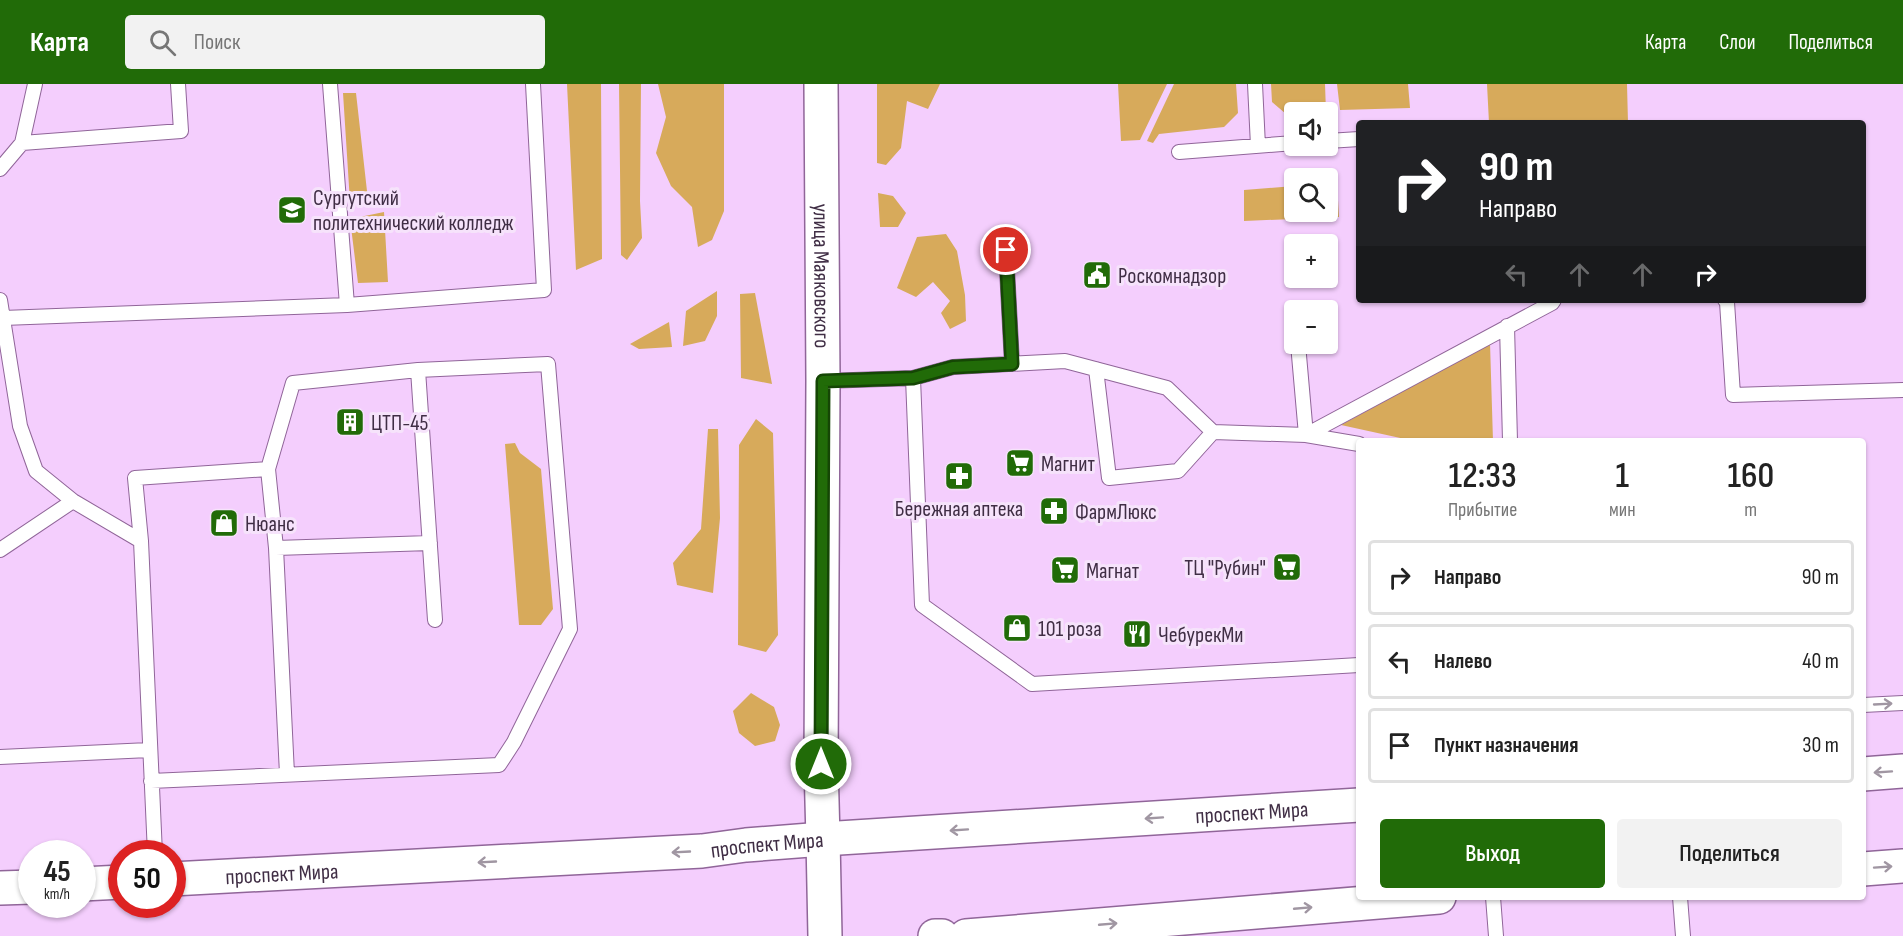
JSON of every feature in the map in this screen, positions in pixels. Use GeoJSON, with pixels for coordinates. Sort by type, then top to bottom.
{"type":"FeatureCollection","features":[{"type":"Feature","properties":{"kind":"main road","name":"улица Маяковского"},"geometry":{"type":"LineString","coordinates":[[821,84],[823,381],[821,764],[825,936]]}},
{"type":"Feature","properties":{"kind":"main road"},"geometry":{"type":"LineString","coordinates":[[1866,774],[1903,771]]}},
{"type":"Feature","properties":{"kind":"main road","name":"проспект Мира"},"geometry":{"type":"LineString","coordinates":[[186,878],[702,851],[823,839],[1356,805]]}},
{"type":"Feature","properties":{"kind":"main road"},"geometry":{"type":"LineString","coordinates":[[1866,869],[1903,866]]}},
{"type":"Feature","properties":{"kind":"main road"},"geometry":{"type":"LineString","coordinates":[[0,888],[18,887]]}},
{"type":"Feature","properties":{"kind":"main road"},"geometry":{"type":"LineString","coordinates":[[966,936],[1403,900]]}},
{"type":"Feature","properties":{"kind":"main road"},"geometry":{"type":"LineString","coordinates":[[935,936],[942,936]]}},
{"type":"Feature","properties":{"kind":"lane"},"geometry":{"type":"LineString","coordinates":[[0,170],[22,143],[35,84]]}},
{"type":"Feature","properties":{"kind":"lane"},"geometry":{"type":"LineString","coordinates":[[22,143],[181,131],[178,84]]}},
{"type":"Feature","properties":{"kind":"lane"},"geometry":{"type":"LineString","coordinates":[[330,84],[347,305]]}},
{"type":"Feature","properties":{"kind":"lane"},"geometry":{"type":"LineString","coordinates":[[3,318],[347,305],[544,290],[533,84]]}},
{"type":"Feature","properties":{"kind":"lane"},"geometry":{"type":"LineString","coordinates":[[1255,84],[1258,146]]}},
{"type":"Feature","properties":{"kind":"lane"},"geometry":{"type":"LineString","coordinates":[[1338,140],[1356,138]]}},
{"type":"Feature","properties":{"kind":"lane"},"geometry":{"type":"LineString","coordinates":[[1179,152],[1284,144]]}},
{"type":"Feature","properties":{"kind":"lane"},"geometry":{"type":"LineString","coordinates":[[1006,250],[1012,364]]}},
{"type":"Feature","properties":{"kind":"lane"},"geometry":{"type":"LineString","coordinates":[[0,300],[20,426],[36,471],[73,501],[141,541]]}},
{"type":"Feature","properties":{"kind":"lane"},"geometry":{"type":"LineString","coordinates":[[1306,435],[1552,303]]}},
{"type":"Feature","properties":{"kind":"lane"},"geometry":{"type":"LineString","coordinates":[[1726,303],[1733,395],[1903,390]]}},
{"type":"Feature","properties":{"kind":"lane"},"geometry":{"type":"LineString","coordinates":[[1507,326],[1510,438]]}},
{"type":"Feature","properties":{"kind":"lane"},"geometry":{"type":"LineString","coordinates":[[1299,354],[1306,435]]}},
{"type":"Feature","properties":{"kind":"lane"},"geometry":{"type":"LineString","coordinates":[[823,381],[913,378],[953,367],[1065,361],[1167,388],[1213,432],[1306,435],[1356,443]]}},
{"type":"Feature","properties":{"kind":"lane"},"geometry":{"type":"LineString","coordinates":[[151,781],[499,765],[514,742],[570,629],[548,364],[418,370],[293,383],[268,469],[276,548],[287,774]]}},
{"type":"Feature","properties":{"kind":"lane"},"geometry":{"type":"LineString","coordinates":[[1096,369],[1109,478],[1178,471],[1213,432]]}},
{"type":"Feature","properties":{"kind":"lane"},"geometry":{"type":"LineString","coordinates":[[418,370],[435,620]]}},
{"type":"Feature","properties":{"kind":"lane"},"geometry":{"type":"LineString","coordinates":[[913,378],[922,605],[1032,684],[1356,665]]}},
{"type":"Feature","properties":{"kind":"lane"},"geometry":{"type":"LineString","coordinates":[[154,840],[141,541],[135,478],[268,469]]}},
{"type":"Feature","properties":{"kind":"lane"},"geometry":{"type":"LineString","coordinates":[[0,550],[73,501]]}},
{"type":"Feature","properties":{"kind":"lane"},"geometry":{"type":"LineString","coordinates":[[276,548],[430,543]]}},
{"type":"Feature","properties":{"kind":"lane"},"geometry":{"type":"LineString","coordinates":[[1866,705],[1903,703]]}},
{"type":"Feature","properties":{"kind":"lane"},"geometry":{"type":"LineString","coordinates":[[0,757],[149,750]]}},
{"type":"Feature","properties":{"kind":"lane"},"geometry":{"type":"LineString","coordinates":[[1494,900],[1496,936]]}},
{"type":"Feature","properties":{"kind":"lane"},"geometry":{"type":"LineString","coordinates":[[1680,900],[1683,936]]}},
{"type":"Feature","properties":{"kind":"shaded area"},"geometry":{"type":"Polygon","coordinates":[[[567,84],[601,84],[602,259],[576,270],[567,84]]]}},
{"type":"Feature","properties":{"kind":"shaded area"},"geometry":{"type":"Polygon","coordinates":[[[619,84],[641,84],[642,238],[627,260],[621,255],[619,84]]]}},
{"type":"Feature","properties":{"kind":"shaded area"},"geometry":{"type":"Polygon","coordinates":[[[658,84],[724,84],[724,211],[712,240],[698,247],[692,207],[671,186],[656,153],[666,117],[658,84]]]}},
{"type":"Feature","properties":{"kind":"shaded area"},"geometry":{"type":"Polygon","coordinates":[[[877,84],[940,84],[928,109],[907,101],[901,148],[886,165],[877,163],[877,84]]]}},
{"type":"Feature","properties":{"kind":"shaded area"},"geometry":{"type":"Polygon","coordinates":[[[1118,84],[1167,84],[1140,140],[1121,141],[1118,84]]]}},
{"type":"Feature","properties":{"kind":"shaded area"},"geometry":{"type":"Polygon","coordinates":[[[1174,84],[1236,84],[1238,113],[1224,127],[1159,134],[1153,143],[1147,141],[1174,84]]]}},
{"type":"Feature","properties":{"kind":"shaded area"},"geometry":{"type":"Polygon","coordinates":[[[1271,84],[1325,84],[1326,102],[1284,102],[1284,112],[1272,102],[1271,84]]]}},
{"type":"Feature","properties":{"kind":"shaded area"},"geometry":{"type":"Polygon","coordinates":[[[1337,84],[1408,84],[1410,108],[1340,110],[1337,84]]]}},
{"type":"Feature","properties":{"kind":"shaded area"},"geometry":{"type":"Polygon","coordinates":[[[1487,84],[1627,84],[1628,120],[1489,120],[1487,84]]]}},
{"type":"Feature","properties":{"kind":"shaded area"},"geometry":{"type":"Polygon","coordinates":[[[343,93],[356,93],[368,200],[350,202],[343,93]]]}},
{"type":"Feature","properties":{"kind":"shaded area"},"geometry":{"type":"Polygon","coordinates":[[[1284,187],[1284,219],[1244,221],[1244,190],[1284,187]]]}},
{"type":"Feature","properties":{"kind":"shaded area"},"geometry":{"type":"Polygon","coordinates":[[[878,193],[893,196],[906,213],[898,227],[880,227],[878,193]]]}},
{"type":"Feature","properties":{"kind":"shaded area"},"geometry":{"type":"Polygon","coordinates":[[[384,212],[388,282],[358,283],[350,219],[384,212]]]}},
{"type":"Feature","properties":{"kind":"shaded area"},"geometry":{"type":"Polygon","coordinates":[[[946,234],[957,251],[965,295],[966,321],[950,329],[941,313],[950,301],[933,282],[916,297],[897,288],[917,237],[946,234]]]}},
{"type":"Feature","properties":{"kind":"shaded area"},"geometry":{"type":"Polygon","coordinates":[[[717,291],[717,316],[705,341],[683,346],[686,311],[717,291]]]}},
{"type":"Feature","properties":{"kind":"shaded area"},"geometry":{"type":"Polygon","coordinates":[[[755,293],[772,384],[741,378],[740,294],[755,293]]]}},
{"type":"Feature","properties":{"kind":"shaded area"},"geometry":{"type":"Polygon","coordinates":[[[669,322],[672,347],[639,349],[630,344],[669,322]]]}},
{"type":"Feature","properties":{"kind":"shaded area"},"geometry":{"type":"Polygon","coordinates":[[[1490,343],[1493,438],[1400,438],[1341,425],[1490,343]]]}},
{"type":"Feature","properties":{"kind":"shaded area"},"geometry":{"type":"Polygon","coordinates":[[[756,419],[773,433],[778,635],[766,652],[738,645],[739,445],[756,419]]]}},
{"type":"Feature","properties":{"kind":"shaded area"},"geometry":{"type":"Polygon","coordinates":[[[708,429],[718,429],[720,518],[713,593],[677,585],[673,563],[701,529],[708,429]]]}},
{"type":"Feature","properties":{"kind":"shaded area"},"geometry":{"type":"Polygon","coordinates":[[[515,443],[520,453],[541,469],[553,609],[541,625],[519,625],[505,444],[515,443]]]}},
{"type":"Feature","properties":{"kind":"shaded area"},"geometry":{"type":"Polygon","coordinates":[[[751,693],[774,707],[780,725],[775,741],[755,746],[739,733],[733,711],[751,693]]]}},
{"type":"Feature","properties":{"kind":"place","name":"Сургутский политехнический колледж"},"geometry":{"type":"Point","coordinates":[292,210]}},
{"type":"Feature","properties":{"kind":"place","name":"Роскомнадзор"},"geometry":{"type":"Point","coordinates":[1097,275]}},
{"type":"Feature","properties":{"kind":"place","name":"ЦТП-45"},"geometry":{"type":"Point","coordinates":[350,422]}},
{"type":"Feature","properties":{"kind":"place","name":"Магнит"},"geometry":{"type":"Point","coordinates":[1020,463]}},
{"type":"Feature","properties":{"kind":"place","name":"Бережная аптека"},"geometry":{"type":"Point","coordinates":[959,476]}},
{"type":"Feature","properties":{"kind":"place","name":"ФармЛюкс"},"geometry":{"type":"Point","coordinates":[1054,511]}},
{"type":"Feature","properties":{"kind":"place","name":"Нюанс"},"geometry":{"type":"Point","coordinates":[224,523]}},
{"type":"Feature","properties":{"kind":"place","name":"ТЦ \"Рубин\""},"geometry":{"type":"Point","coordinates":[1287,567]}},
{"type":"Feature","properties":{"kind":"place","name":"Магнат"},"geometry":{"type":"Point","coordinates":[1065,570]}},
{"type":"Feature","properties":{"kind":"place","name":"101 роза"},"geometry":{"type":"Point","coordinates":[1017,628]}},
{"type":"Feature","properties":{"kind":"place","name":"ЧебурекМи"},"geometry":{"type":"Point","coordinates":[1137,634]}},
{"type":"Feature","properties":{"kind":"route"},"geometry":{"type":"LineString","coordinates":[[821,764],[823,381],[913,378],[953,367],[1012,364],[1006,250]]}}]}
